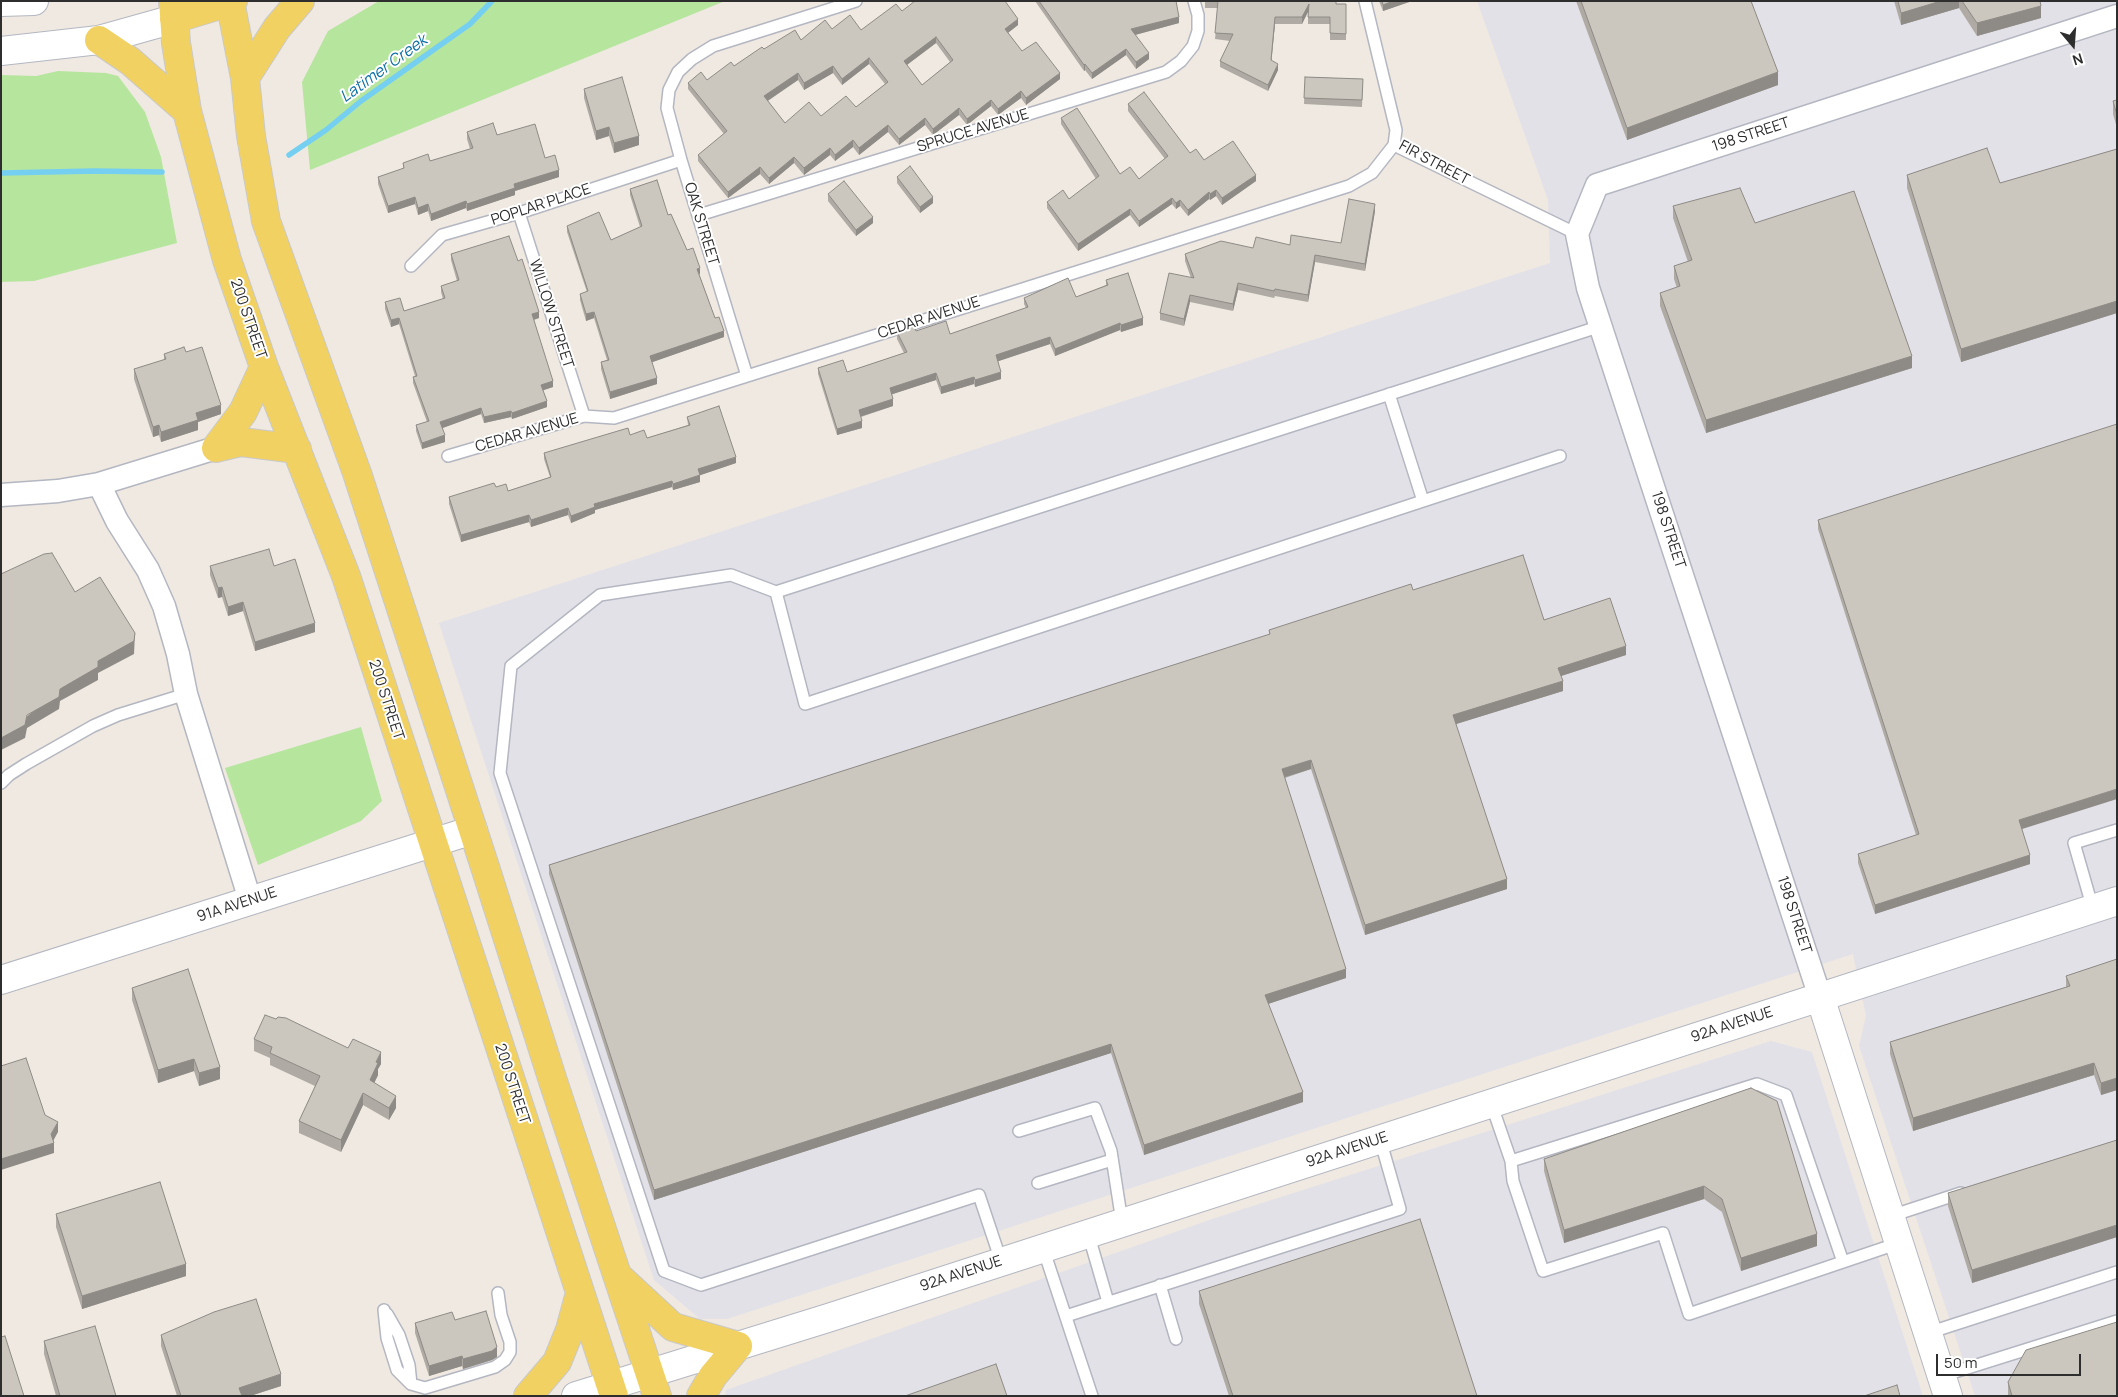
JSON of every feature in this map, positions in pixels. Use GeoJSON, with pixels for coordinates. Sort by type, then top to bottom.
{"type":"FeatureCollection","features":[{"type":"Feature","properties":{"kind":"main road"},"geometry":{"type":"LineString","coordinates":[[245,78],[277,28],[300,1]]}},
{"type":"Feature","properties":{"kind":"main road"},"geometry":{"type":"LineString","coordinates":[[174,10],[231,2],[245,78],[251,136],[266,222],[357,473],[552,1081],[654,1385]]}},
{"type":"Feature","properties":{"kind":"main road","name":"200 STREET"},"geometry":{"type":"LineString","coordinates":[[174,10],[176,43],[187,111],[227,260],[264,367],[346,576],[612,1391]]}},
{"type":"Feature","properties":{"kind":"main road"},"geometry":{"type":"LineString","coordinates":[[99,40],[130,61],[187,111]]}},
{"type":"Feature","properties":{"kind":"main road"},"geometry":{"type":"LineString","coordinates":[[216,448],[243,412],[264,367]]}},
{"type":"Feature","properties":{"kind":"main road"},"geometry":{"type":"LineString","coordinates":[[216,448],[241,442],[297,449]]}},
{"type":"Feature","properties":{"kind":"main road"},"geometry":{"type":"LineString","coordinates":[[619,1277],[673,1327],[738,1346],[712,1376],[701,1396]]}},
{"type":"Feature","properties":{"kind":"main road"},"geometry":{"type":"LineString","coordinates":[[528,1396],[557,1362],[570,1330],[580,1293]]}},
{"type":"Feature","properties":{"kind":"street"},"geometry":{"type":"LineString","coordinates":[[1,2],[34,1]]}},
{"type":"Feature","properties":{"kind":"street"},"geometry":{"type":"LineString","coordinates":[[1,51],[99,40],[174,10]]}},
{"type":"Feature","properties":{"kind":"street","name":"198 STREET"},"geometry":{"type":"LineString","coordinates":[[1945,1386],[1820,996],[1588,288],[1577,234],[1597,185],[2117,16]]}},
{"type":"Feature","properties":{"kind":"street"},"geometry":{"type":"LineString","coordinates":[[1,495],[58,491],[99,484],[216,448]]}},
{"type":"Feature","properties":{"kind":"street"},"geometry":{"type":"LineString","coordinates":[[99,484],[117,521],[148,570],[164,606],[178,654],[186,694],[250,900]]}},
{"type":"Feature","properties":{"kind":"street","name":"91A AVENUE"},"geometry":{"type":"LineString","coordinates":[[1,980],[473,830]]}},
{"type":"Feature","properties":{"kind":"street","name":"92A AVENUE"},"geometry":{"type":"LineString","coordinates":[[576,1396],[654,1385],[738,1346],[2105,905]]}},
{"type":"Feature","properties":{"kind":"lane","name":"OAK STREET"},"geometry":{"type":"LineString","coordinates":[[747,376],[681,160],[667,108],[669,90],[678,72],[692,59],[713,46],[856,1]]}},
{"type":"Feature","properties":{"kind":"lane","name":"SPRUCE AVENUE"},"geometry":{"type":"LineString","coordinates":[[699,215],[1166,72],[1181,61],[1193,46],[1198,31],[1198,15],[1194,1]]}},
{"type":"Feature","properties":{"kind":"lane","name":"FIR STREET"},"geometry":{"type":"LineString","coordinates":[[1365,1],[1396,130],[1394,145],[1577,234]]}},
{"type":"Feature","properties":{"kind":"lane","name":"CEDAR AVENUE"},"geometry":{"type":"LineString","coordinates":[[448,456],[584,416],[614,418],[1349,186],[1372,173],[1394,145]]}},
{"type":"Feature","properties":{"kind":"lane","name":"POPLAR PLACE"},"geometry":{"type":"LineString","coordinates":[[411,266],[442,235],[519,213],[681,160]]}},
{"type":"Feature","properties":{"kind":"lane","name":"WILLOW STREET"},"geometry":{"type":"LineString","coordinates":[[519,213],[584,416]]}},
{"type":"Feature","properties":{"kind":"lane"},"geometry":{"type":"LineString","coordinates":[[1000,1262],[979,1195],[702,1285],[664,1271],[500,773],[511,666],[600,595],[731,575],[776,592],[1601,326]]}},
{"type":"Feature","properties":{"kind":"lane"},"geometry":{"type":"LineString","coordinates":[[1389,394],[1423,501]]}},
{"type":"Feature","properties":{"kind":"lane"},"geometry":{"type":"LineString","coordinates":[[776,592],[805,704],[1560,456]]}},
{"type":"Feature","properties":{"kind":"lane"},"geometry":{"type":"LineString","coordinates":[[1,783],[9,775],[26,764],[93,726],[118,714],[186,694]]}},
{"type":"Feature","properties":{"kind":"lane"},"geometry":{"type":"LineString","coordinates":[[2105,905],[2074,843],[2117,830]]}},
{"type":"Feature","properties":{"kind":"lane"},"geometry":{"type":"LineString","coordinates":[[1511,1161],[1757,1084],[1786,1095],[1843,1262]]}},
{"type":"Feature","properties":{"kind":"lane"},"geometry":{"type":"LineString","coordinates":[[1491,1103],[1511,1161],[1513,1181],[1543,1272],[1663,1233],[1689,1314],[1899,1243]]}},
{"type":"Feature","properties":{"kind":"lane"},"geometry":{"type":"LineString","coordinates":[[1018,1131],[1096,1108],[1111,1150],[1122,1222]]}},
{"type":"Feature","properties":{"kind":"lane"},"geometry":{"type":"LineString","coordinates":[[1066,1316],[1400,1209],[1380,1139]]}},
{"type":"Feature","properties":{"kind":"lane"},"geometry":{"type":"LineString","coordinates":[[1038,1184],[1112,1160]]}},
{"type":"Feature","properties":{"kind":"lane"},"geometry":{"type":"LineString","coordinates":[[1891,1216],[1975,1188]]}},
{"type":"Feature","properties":{"kind":"lane"},"geometry":{"type":"LineString","coordinates":[[1088,1234],[1108,1302]]}},
{"type":"Feature","properties":{"kind":"lane"},"geometry":{"type":"LineString","coordinates":[[1044,1248],[1092,1396]]}},
{"type":"Feature","properties":{"kind":"lane"},"geometry":{"type":"LineString","coordinates":[[1928,1333],[2117,1272]]}},
{"type":"Feature","properties":{"kind":"lane"},"geometry":{"type":"LineString","coordinates":[[1160,1285],[1176,1339]]}},
{"type":"Feature","properties":{"kind":"lane"},"geometry":{"type":"LineString","coordinates":[[384,1310],[387,1338],[397,1370],[411,1384],[425,1388],[495,1366],[505,1360],[510,1352],[510,1342],[501,1314],[498,1293]]}},
{"type":"Feature","properties":{"kind":"lane"},"geometry":{"type":"LineString","coordinates":[[1945,1386],[2117,1321]]}},
{"type":"Feature","properties":{"kind":"shaded area"},"geometry":{"type":"Polygon","coordinates":[[[1477,1],[2117,1],[2117,1396],[1975,1396],[1859,1046],[1866,1016],[1853,954],[727,1319],[700,1319],[654,1280],[439,623],[1550,263],[1548,200],[1477,1]]]}},
{"type":"Feature","properties":{"kind":"shaded area"},"geometry":{"type":"Polygon","coordinates":[[[1771,1041],[1812,1052],[1923,1396],[725,1396],[726,1390],[1215,1218],[1771,1041]]]}},
{"type":"Feature","properties":{"kind":"green space"},"geometry":{"type":"Polygon","coordinates":[[[379,1],[725,1],[310,170],[302,82],[328,31],[379,1]]]}},
{"type":"Feature","properties":{"kind":"green space"},"geometry":{"type":"Polygon","coordinates":[[[58,71],[106,73],[118,76],[145,112],[161,157],[177,243],[34,281],[1,282],[1,75],[36,76],[58,71]]]}},
{"type":"Feature","properties":{"kind":"green space"},"geometry":{"type":"Polygon","coordinates":[[[361,727],[382,801],[361,821],[258,865],[225,768],[361,727]]]}},
{"type":"Feature","properties":{"kind":"building"},"geometry":{"type":"Polygon","coordinates":[[[915,1],[1005,1],[1018,19],[1005,29],[1022,51],[1036,42],[1060,73],[1026,98],[1021,91],[998,109],[991,100],[967,119],[959,108],[933,129],[925,118],[899,139],[888,125],[859,148],[853,140],[835,155],[830,148],[804,168],[794,157],[769,178],[760,167],[728,192],[698,155],[727,131],[688,83],[701,72],[707,80],[731,62],[734,66],[762,47],[764,49],[795,30],[801,40],[825,20],[832,29],[850,15],[861,30],[896,4],[902,11],[915,1]],[[936,37],[904,61],[922,85],[953,60],[936,37]],[[869,58],[842,79],[833,66],[804,83],[798,73],[764,96],[785,123],[809,102],[821,116],[846,96],[856,107],[888,82],[869,58]]]}},
{"type":"Feature","properties":{"kind":"building"},"geometry":{"type":"Polygon","coordinates":[[[1039,1],[1176,1],[1179,17],[1131,29],[1149,53],[1136,62],[1126,49],[1092,73],[1084,65],[1039,1]]]}},
{"type":"Feature","properties":{"kind":"building"},"geometry":{"type":"Polygon","coordinates":[[[1218,1],[1336,1],[1336,4],[1346,4],[1346,34],[1330,33],[1330,17],[1308,17],[1309,4],[1302,17],[1275,17],[1271,60],[1278,64],[1268,85],[1220,61],[1233,34],[1215,33],[1218,1]]]}},
{"type":"Feature","properties":{"kind":"building"},"geometry":{"type":"Polygon","coordinates":[[[1382,1],[1393,1],[1383,5],[1382,1]]]}},
{"type":"Feature","properties":{"kind":"building"},"geometry":{"type":"Polygon","coordinates":[[[1581,1],[1751,1],[1778,72],[1627,128],[1581,1]]]}},
{"type":"Feature","properties":{"kind":"building"},"geometry":{"type":"Polygon","coordinates":[[[1898,1],[1941,1],[1901,13],[1898,1]]]}},
{"type":"Feature","properties":{"kind":"building"},"geometry":{"type":"Polygon","coordinates":[[[1962,1],[2040,1],[2041,6],[1977,23],[1962,1]]]}},
{"type":"Feature","properties":{"kind":"building"},"geometry":{"type":"Polygon","coordinates":[[[622,77],[639,136],[614,143],[609,127],[596,131],[584,89],[622,77]]]}},
{"type":"Feature","properties":{"kind":"building"},"geometry":{"type":"Polygon","coordinates":[[[1305,77],[1363,79],[1362,100],[1304,98],[1305,77]]]}},
{"type":"Feature","properties":{"kind":"building"},"geometry":{"type":"Polygon","coordinates":[[[1144,92],[1190,153],[1196,149],[1204,160],[1233,141],[1256,175],[1222,198],[1216,190],[1210,194],[1209,192],[1188,210],[1180,200],[1176,203],[1172,198],[1139,221],[1130,209],[1078,244],[1047,202],[1063,190],[1069,199],[1099,176],[1061,118],[1077,108],[1120,174],[1130,167],[1139,179],[1168,156],[1128,104],[1144,92]]]}},
{"type":"Feature","properties":{"kind":"building"},"geometry":{"type":"Polygon","coordinates":[[[2117,100],[2117,115],[2113,101],[2117,100]]]}},
{"type":"Feature","properties":{"kind":"building"},"geometry":{"type":"Polygon","coordinates":[[[493,123],[497,135],[535,124],[545,158],[555,155],[559,170],[514,184],[515,188],[467,204],[466,201],[431,214],[428,204],[418,208],[415,197],[388,206],[378,177],[404,168],[403,163],[428,154],[430,161],[473,148],[467,132],[493,123]]]}},
{"type":"Feature","properties":{"kind":"building"},"geometry":{"type":"Polygon","coordinates":[[[1987,148],[2000,183],[2117,149],[2117,301],[1961,349],[1907,175],[1987,148]]]}},
{"type":"Feature","properties":{"kind":"building"},"geometry":{"type":"Polygon","coordinates":[[[910,166],[933,197],[920,207],[897,177],[910,166]]]}},
{"type":"Feature","properties":{"kind":"building"},"geometry":{"type":"Polygon","coordinates":[[[657,180],[668,215],[671,214],[687,250],[693,248],[700,268],[697,269],[715,318],[719,317],[724,331],[650,356],[657,378],[610,392],[601,362],[609,360],[594,312],[586,314],[580,294],[588,291],[567,226],[599,212],[611,240],[642,226],[630,189],[657,180]]]}},
{"type":"Feature","properties":{"kind":"building"},"geometry":{"type":"Polygon","coordinates":[[[844,181],[873,217],[856,230],[828,194],[844,181]]]}},
{"type":"Feature","properties":{"kind":"building"},"geometry":{"type":"Polygon","coordinates":[[[1740,188],[1755,223],[1854,191],[1912,356],[1706,420],[1660,293],[1680,286],[1674,266],[1692,260],[1673,206],[1740,188]]]}},
{"type":"Feature","properties":{"kind":"building"},"geometry":{"type":"Polygon","coordinates":[[[1349,199],[1375,204],[1365,264],[1315,255],[1308,295],[1275,289],[1274,291],[1238,283],[1233,304],[1190,295],[1184,319],[1160,313],[1169,273],[1194,278],[1185,254],[1221,241],[1253,248],[1256,237],[1290,245],[1291,235],[1341,243],[1349,199]]]}},
{"type":"Feature","properties":{"kind":"building"},"geometry":{"type":"Polygon","coordinates":[[[509,236],[518,261],[522,259],[539,312],[532,314],[553,381],[541,385],[547,401],[512,413],[511,411],[484,417],[481,408],[440,422],[445,435],[422,443],[416,425],[429,421],[413,377],[417,376],[399,318],[391,320],[385,302],[400,298],[404,311],[445,298],[441,286],[459,280],[451,254],[509,236]]]}},
{"type":"Feature","properties":{"kind":"building"},"geometry":{"type":"Polygon","coordinates":[[[1128,273],[1143,318],[1121,325],[1120,323],[1055,349],[1050,337],[996,355],[1001,372],[975,380],[974,377],[941,387],[936,373],[890,388],[893,399],[859,410],[862,421],[837,429],[818,368],[843,360],[847,372],[907,352],[897,332],[913,325],[916,331],[946,321],[950,334],[1028,307],[1024,298],[1068,278],[1076,297],[1108,285],[1106,280],[1128,273]]]}},
{"type":"Feature","properties":{"kind":"building"},"geometry":{"type":"Polygon","coordinates":[[[184,347],[186,352],[202,347],[221,405],[196,413],[198,420],[161,432],[159,425],[153,427],[134,369],[166,359],[164,354],[184,347]]]}},
{"type":"Feature","properties":{"kind":"building"},"geometry":{"type":"Polygon","coordinates":[[[719,406],[736,457],[698,469],[700,475],[673,484],[672,481],[594,504],[595,507],[571,516],[568,508],[531,520],[529,515],[461,535],[449,497],[494,483],[496,487],[506,484],[508,491],[551,477],[544,453],[628,428],[630,435],[644,430],[647,438],[690,425],[687,417],[719,406]]]}},
{"type":"Feature","properties":{"kind":"building"},"geometry":{"type":"Polygon","coordinates":[[[2117,424],[2117,789],[2019,820],[2030,855],[1875,905],[1858,854],[1919,834],[1818,520],[2117,424]]]}},
{"type":"Feature","properties":{"kind":"building"},"geometry":{"type":"Polygon","coordinates":[[[269,549],[274,566],[295,559],[315,623],[255,642],[243,602],[228,607],[222,587],[218,588],[210,566],[269,549]]]}},
{"type":"Feature","properties":{"kind":"building"},"geometry":{"type":"Polygon","coordinates":[[[52,553],[75,592],[100,577],[135,633],[134,641],[98,661],[98,667],[60,689],[59,697],[27,715],[25,725],[1,738],[1,574],[44,554],[52,553]]]}},
{"type":"Feature","properties":{"kind":"building"},"geometry":{"type":"Polygon","coordinates":[[[1523,555],[1544,620],[1610,598],[1626,646],[1558,668],[1563,681],[1453,715],[1507,879],[1365,925],[1311,760],[1282,769],[1346,969],[1265,995],[1303,1092],[1144,1145],[1111,1044],[654,1190],[549,865],[1270,634],[1269,630],[1411,584],[1413,590],[1523,555]]]}},
{"type":"Feature","properties":{"kind":"building"},"geometry":{"type":"Polygon","coordinates":[[[2117,959],[2117,1078],[2101,1083],[2094,1063],[1913,1118],[1890,1042],[2070,986],[2066,976],[2117,959]]]}},
{"type":"Feature","properties":{"kind":"building"},"geometry":{"type":"Polygon","coordinates":[[[188,969],[220,1067],[199,1073],[194,1059],[158,1070],[132,988],[188,969]]]}},
{"type":"Feature","properties":{"kind":"building"},"geometry":{"type":"Polygon","coordinates":[[[265,1015],[276,1019],[278,1017],[286,1018],[348,1048],[353,1039],[381,1052],[370,1080],[396,1096],[389,1108],[363,1093],[341,1140],[299,1121],[320,1076],[270,1053],[272,1047],[254,1039],[265,1015]]]}},
{"type":"Feature","properties":{"kind":"building"},"geometry":{"type":"Polygon","coordinates":[[[26,1058],[45,1115],[58,1122],[51,1134],[54,1143],[1,1159],[1,1066],[26,1058]]]}},
{"type":"Feature","properties":{"kind":"building"},"geometry":{"type":"Polygon","coordinates":[[[1751,1088],[1777,1101],[1817,1234],[1741,1258],[1722,1199],[1704,1186],[1564,1230],[1544,1159],[1751,1088]]]}},
{"type":"Feature","properties":{"kind":"building"},"geometry":{"type":"Polygon","coordinates":[[[2117,1140],[2117,1225],[1972,1270],[1948,1193],[2117,1140]]]}},
{"type":"Feature","properties":{"kind":"building"},"geometry":{"type":"Polygon","coordinates":[[[160,1182],[186,1264],[82,1296],[56,1214],[160,1182]]]}},
{"type":"Feature","properties":{"kind":"building"},"geometry":{"type":"Polygon","coordinates":[[[1420,1219],[1477,1396],[1233,1396],[1199,1291],[1420,1219]]]}},
{"type":"Feature","properties":{"kind":"building"},"geometry":{"type":"Polygon","coordinates":[[[256,1299],[281,1374],[239,1388],[242,1396],[181,1396],[161,1335],[214,1312],[256,1299]]]}},
{"type":"Feature","properties":{"kind":"building"},"geometry":{"type":"Polygon","coordinates":[[[486,1311],[497,1347],[492,1351],[463,1359],[462,1356],[429,1366],[415,1323],[452,1312],[455,1320],[486,1311]]]}},
{"type":"Feature","properties":{"kind":"building"},"geometry":{"type":"Polygon","coordinates":[[[2117,1322],[2117,1396],[2012,1396],[2008,1382],[2026,1350],[2117,1322]]]}},
{"type":"Feature","properties":{"kind":"building"},"geometry":{"type":"Polygon","coordinates":[[[95,1326],[116,1396],[60,1396],[44,1341],[95,1326]]]}},
{"type":"Feature","properties":{"kind":"building"},"geometry":{"type":"Polygon","coordinates":[[[5,1336],[24,1396],[1,1396],[1,1337],[5,1336]]]}},
{"type":"Feature","properties":{"kind":"building"},"geometry":{"type":"Polygon","coordinates":[[[996,1364],[1007,1396],[905,1396],[996,1364]]]}},
{"type":"Feature","properties":{"kind":"building"},"geometry":{"type":"Polygon","coordinates":[[[1897,1385],[1900,1396],[1864,1396],[1897,1385]]]}},
{"type":"Feature","properties":{"kind":"waterway","name":"Latimer Creek"},"geometry":{"type":"LineString","coordinates":[[289,155],[326,130],[361,101],[470,24],[492,1]]}},
{"type":"Feature","properties":{"kind":"waterway","name":"Latimer Creek"},"geometry":{"type":"LineString","coordinates":[[1,173],[162,172]]}}]}
